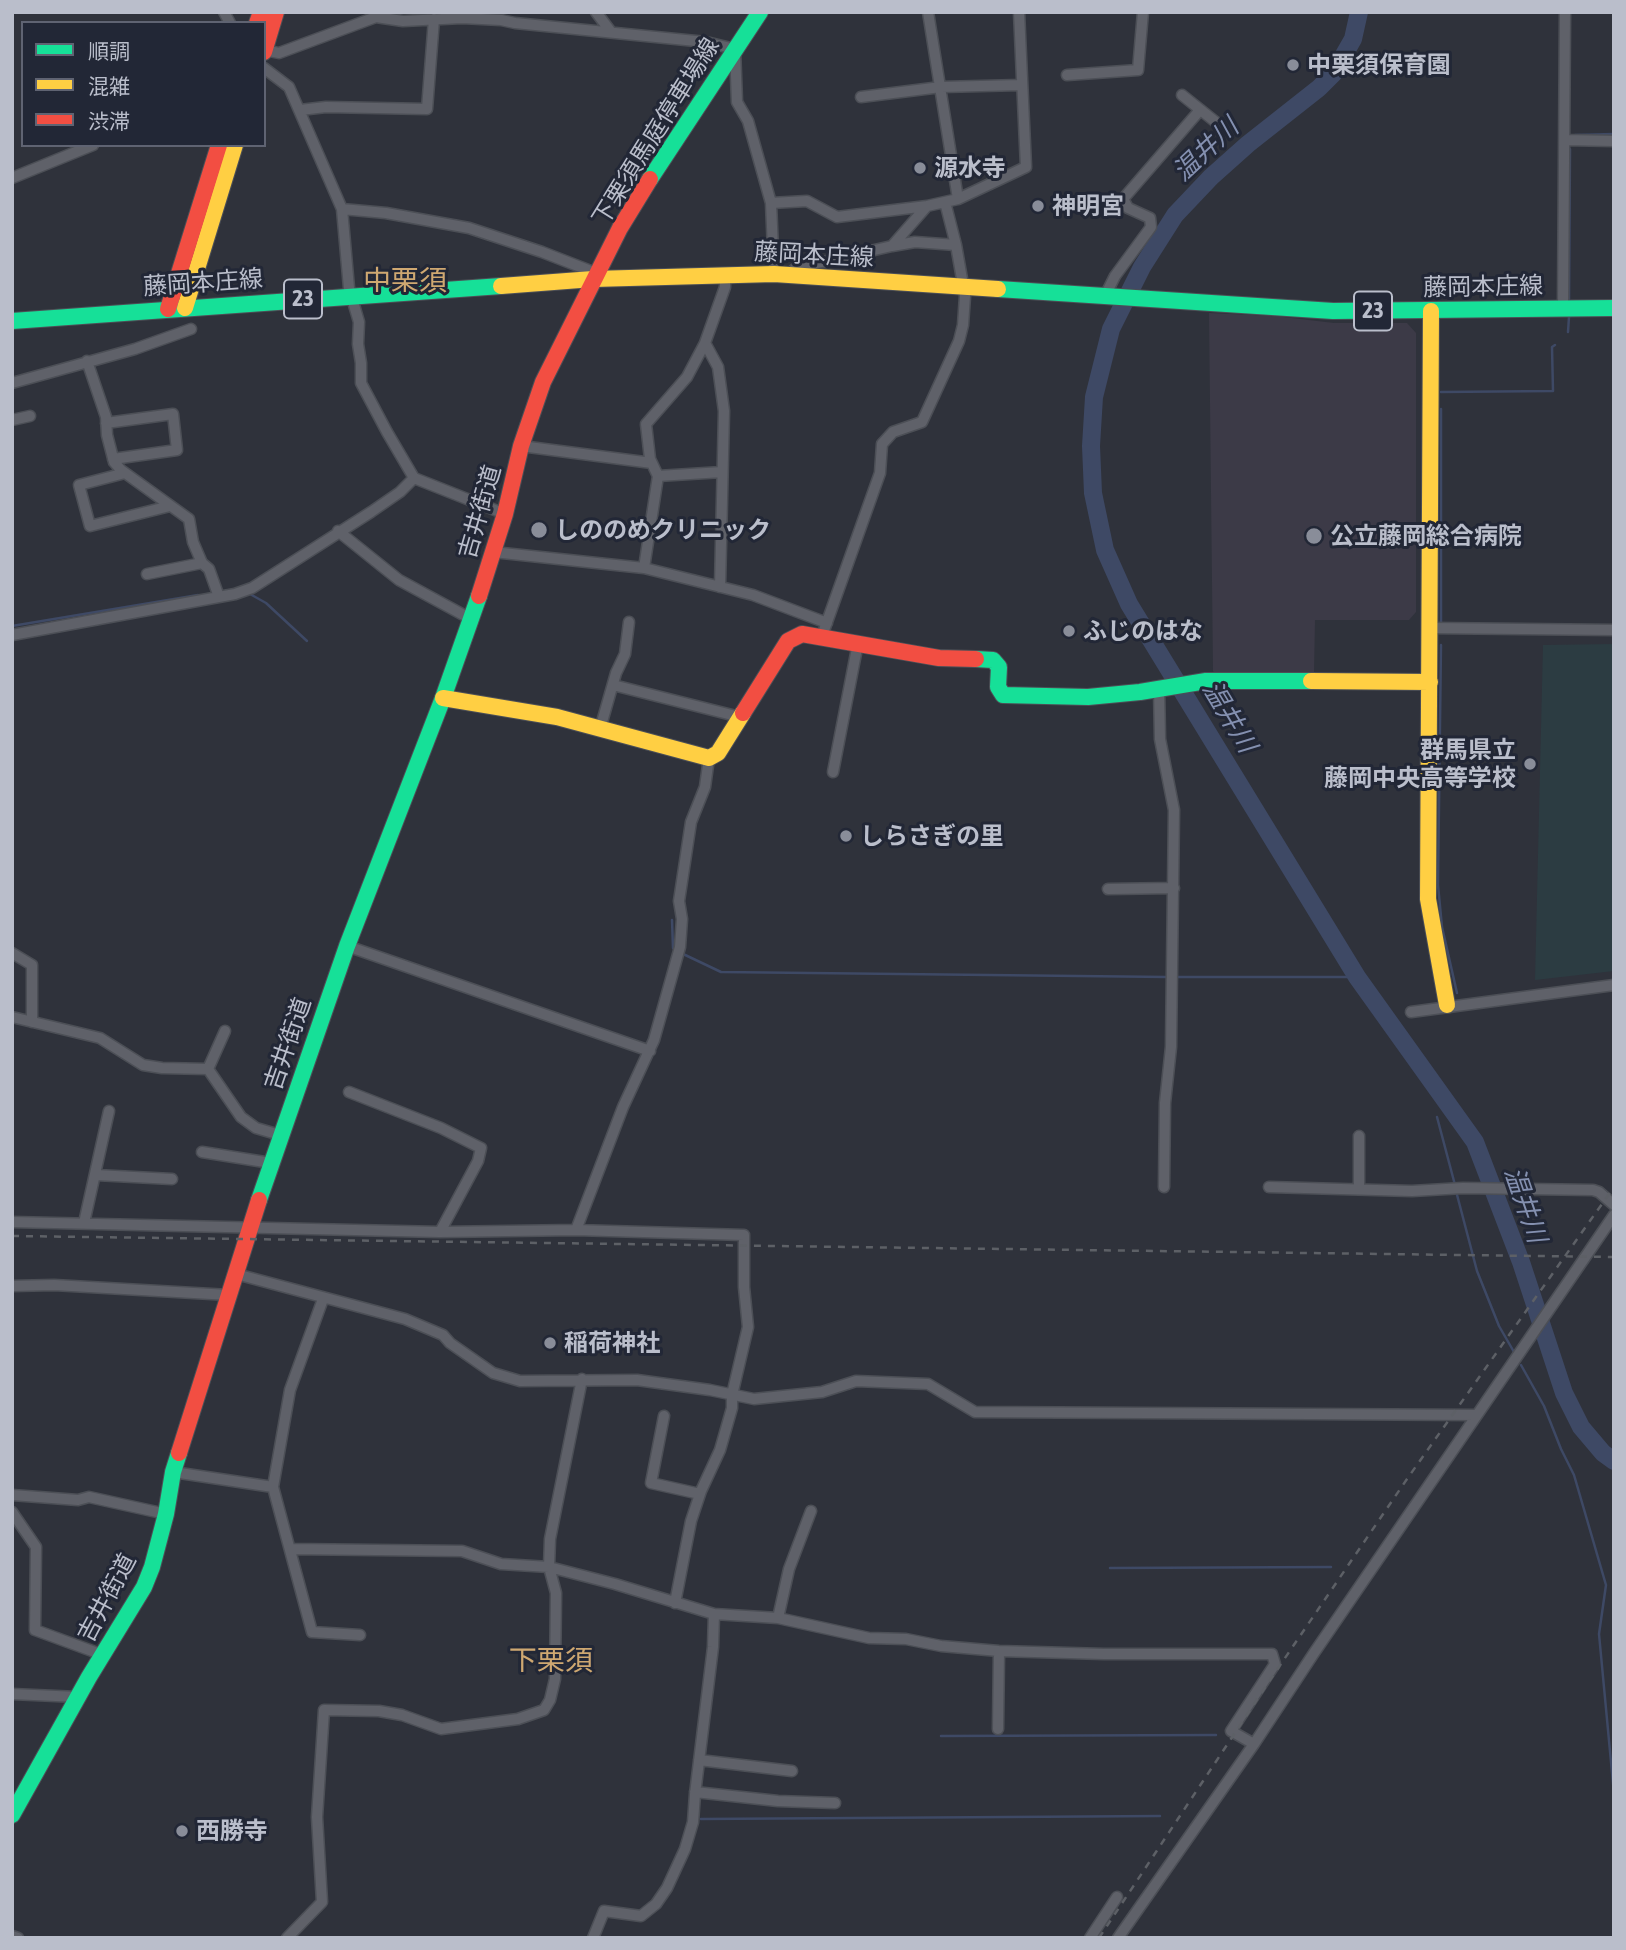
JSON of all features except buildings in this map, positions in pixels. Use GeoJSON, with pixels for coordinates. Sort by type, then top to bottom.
{"type":"FeatureCollection","features":[{"type":"Feature","properties":{"kind":"main road"},"geometry":{"type":"LineString","coordinates":[[266,44],[276,12]]}},
{"type":"Feature","properties":{"kind":"main road","name":"下栗須馬庭停車場線"},"geometry":{"type":"LineString","coordinates":[[594,276],[660,163],[760,12]]}},
{"type":"Feature","properties":{"kind":"main road"},"geometry":{"type":"LineString","coordinates":[[168,309],[218,147]]}},
{"type":"Feature","properties":{"kind":"main road"},"geometry":{"type":"LineString","coordinates":[[186,307],[234,147]]}},
{"type":"Feature","properties":{"kind":"main road","name":"藤岡本庄線"},"geometry":{"type":"LineString","coordinates":[[12,321],[594,276],[780,275],[1333,310],[1614,308]]}},
{"type":"Feature","properties":{"kind":"main road","name":"吉井街道"},"geometry":{"type":"LineString","coordinates":[[12,1815],[144,1587],[158,1547],[173,1472],[280,1135],[347,946],[471,619],[505,514],[542,382],[594,276]]}},
{"type":"Feature","properties":{"kind":"main road"},"geometry":{"type":"LineString","coordinates":[[1431,311],[1428,899],[1447,1005]]}},
{"type":"Feature","properties":{"kind":"main road"},"geometry":{"type":"LineString","coordinates":[[443,698],[557,718],[709,758],[718,753],[788,641],[802,634],[825,629],[858,643],[939,658],[993,660],[999,667],[998,687],[1003,695],[1088,697],[1206,681],[1430,682]]}},
{"type":"Feature","properties":{"kind":"street"},"geometry":{"type":"LineString","coordinates":[[596,12],[611,33]]}},
{"type":"Feature","properties":{"kind":"street"},"geometry":{"type":"LineString","coordinates":[[928,12],[958,199]]}},
{"type":"Feature","properties":{"kind":"street"},"geometry":{"type":"LineString","coordinates":[[771,203],[807,201],[837,217],[927,206],[958,199],[1026,166],[1019,12]]}},
{"type":"Feature","properties":{"kind":"street"},"geometry":{"type":"LineString","coordinates":[[1067,75],[1138,70],[1143,12]]}},
{"type":"Feature","properties":{"kind":"street"},"geometry":{"type":"LineString","coordinates":[[1563,308],[1565,12]]}},
{"type":"Feature","properties":{"kind":"street"},"geometry":{"type":"LineString","coordinates":[[266,51],[279,53],[376,17],[402,21],[501,20],[706,41],[735,50],[737,102],[748,121],[771,203],[780,275],[796,268],[915,242],[956,245]]}},
{"type":"Feature","properties":{"kind":"street"},"geometry":{"type":"LineString","coordinates":[[300,110],[326,107],[427,109],[434,19]]}},
{"type":"Feature","properties":{"kind":"street"},"geometry":{"type":"LineString","coordinates":[[266,70],[289,88],[342,209],[350,296],[359,322],[361,383],[414,478],[505,514]]}},
{"type":"Feature","properties":{"kind":"street"},"geometry":{"type":"LineString","coordinates":[[861,97],[941,87],[1021,85]]}},
{"type":"Feature","properties":{"kind":"street"},"geometry":{"type":"LineString","coordinates":[[1182,95],[1217,124]]}},
{"type":"Feature","properties":{"kind":"street"},"geometry":{"type":"LineString","coordinates":[[1109,296],[1115,276],[1151,227],[1150,218],[1128,208],[1123,199],[1200,110]]}},
{"type":"Feature","properties":{"kind":"street"},"geometry":{"type":"LineString","coordinates":[[1565,140],[1614,141]]}},
{"type":"Feature","properties":{"kind":"street"},"geometry":{"type":"LineString","coordinates":[[12,178],[88,147]]}},
{"type":"Feature","properties":{"kind":"street"},"geometry":{"type":"LineString","coordinates":[[493,552],[644,568],[753,595],[825,629],[880,474],[882,444],[893,432],[922,422],[959,341],[964,306],[956,245],[945,202]]}},
{"type":"Feature","properties":{"kind":"street"},"geometry":{"type":"LineString","coordinates":[[892,246],[927,206]]}},
{"type":"Feature","properties":{"kind":"street"},"geometry":{"type":"LineString","coordinates":[[342,209],[386,213],[469,228],[542,252],[594,276]]}},
{"type":"Feature","properties":{"kind":"street"},"geometry":{"type":"LineString","coordinates":[[644,568],[658,476],[652,463],[646,424],[687,377],[705,343],[725,287],[725,275]]}},
{"type":"Feature","properties":{"kind":"street"},"geometry":{"type":"LineString","coordinates":[[12,383],[135,349],[191,329]]}},
{"type":"Feature","properties":{"kind":"street"},"geometry":{"type":"LineString","coordinates":[[705,343],[718,367],[724,411],[720,587]]}},
{"type":"Feature","properties":{"kind":"street"},"geometry":{"type":"LineString","coordinates":[[87,361],[106,423],[113,459],[125,473],[189,519],[193,542],[202,563],[209,569],[219,597]]}},
{"type":"Feature","properties":{"kind":"street"},"geometry":{"type":"LineString","coordinates":[[106,423],[173,414],[177,450],[113,459]]}},
{"type":"Feature","properties":{"kind":"street"},"geometry":{"type":"LineString","coordinates":[[12,420],[30,416]]}},
{"type":"Feature","properties":{"kind":"street"},"geometry":{"type":"LineString","coordinates":[[522,446],[652,463]]}},
{"type":"Feature","properties":{"kind":"street"},"geometry":{"type":"LineString","coordinates":[[658,476],[722,471]]}},
{"type":"Feature","properties":{"kind":"street"},"geometry":{"type":"LineString","coordinates":[[125,473],[79,485],[90,526],[170,506]]}},
{"type":"Feature","properties":{"kind":"street"},"geometry":{"type":"LineString","coordinates":[[12,635],[219,597],[252,588],[381,505],[414,478]]}},
{"type":"Feature","properties":{"kind":"street"},"geometry":{"type":"LineString","coordinates":[[338,531],[399,580],[471,619]]}},
{"type":"Feature","properties":{"kind":"street"},"geometry":{"type":"LineString","coordinates":[[147,574],[202,563]]}},
{"type":"Feature","properties":{"kind":"street"},"geometry":{"type":"LineString","coordinates":[[600,729],[625,654],[629,622]]}},
{"type":"Feature","properties":{"kind":"street"},"geometry":{"type":"LineString","coordinates":[[1431,628],[1614,630]]}},
{"type":"Feature","properties":{"kind":"street"},"geometry":{"type":"LineString","coordinates":[[833,772],[858,643]]}},
{"type":"Feature","properties":{"kind":"street"},"geometry":{"type":"LineString","coordinates":[[613,685],[740,717]]}},
{"type":"Feature","properties":{"kind":"street"},"geometry":{"type":"LineString","coordinates":[[1164,1187],[1165,1102],[1171,1047],[1174,810],[1160,739],[1174,687]]}},
{"type":"Feature","properties":{"kind":"street"},"geometry":{"type":"LineString","coordinates":[[576,1230],[623,1107],[650,1051],[680,947],[682,919],[679,901],[691,822],[705,786],[709,758]]}},
{"type":"Feature","properties":{"kind":"street"},"geometry":{"type":"LineString","coordinates":[[1108,889],[1174,888]]}},
{"type":"Feature","properties":{"kind":"street"},"geometry":{"type":"LineString","coordinates":[[347,946],[650,1051]]}},
{"type":"Feature","properties":{"kind":"street"},"geometry":{"type":"LineString","coordinates":[[12,953],[32,965],[32,1022]]}},
{"type":"Feature","properties":{"kind":"street"},"geometry":{"type":"LineString","coordinates":[[1411,1012],[1447,1005],[1614,985]]}},
{"type":"Feature","properties":{"kind":"street"},"geometry":{"type":"LineString","coordinates":[[12,1017],[100,1038],[143,1065],[208,1069]]}},
{"type":"Feature","properties":{"kind":"street"},"geometry":{"type":"LineString","coordinates":[[208,1069],[225,1031]]}},
{"type":"Feature","properties":{"kind":"street"},"geometry":{"type":"LineString","coordinates":[[208,1069],[241,1117],[256,1128],[280,1135]]}},
{"type":"Feature","properties":{"kind":"street"},"geometry":{"type":"LineString","coordinates":[[349,1093],[440,1128],[481,1148],[478,1161],[440,1232]]}},
{"type":"Feature","properties":{"kind":"street"},"geometry":{"type":"LineString","coordinates":[[84,1223],[109,1111]]}},
{"type":"Feature","properties":{"kind":"street"},"geometry":{"type":"LineString","coordinates":[[1359,1136],[1359,1188]]}},
{"type":"Feature","properties":{"kind":"street"},"geometry":{"type":"LineString","coordinates":[[202,1152],[271,1163]]}},
{"type":"Feature","properties":{"kind":"street"},"geometry":{"type":"LineString","coordinates":[[96,1175],[172,1179]]}},
{"type":"Feature","properties":{"kind":"street"},"geometry":{"type":"LineString","coordinates":[[1269,1187],[1412,1191],[1593,1190],[1614,1205]]}},
{"type":"Feature","properties":{"kind":"street"},"geometry":{"type":"LineString","coordinates":[[1118,1938],[1254,1744],[1614,1215]]}},
{"type":"Feature","properties":{"kind":"street"},"geometry":{"type":"LineString","coordinates":[[12,1222],[440,1232],[576,1230],[744,1235],[744,1287],[748,1327],[732,1395],[732,1408],[720,1450],[691,1521],[675,1603]]}},
{"type":"Feature","properties":{"kind":"street"},"geometry":{"type":"LineString","coordinates":[[236,1274],[405,1319],[443,1335],[450,1343],[493,1373],[520,1381],[637,1380],[754,1399],[822,1392],[856,1381],[928,1384],[975,1412],[1477,1415]]}},
{"type":"Feature","properties":{"kind":"street"},"geometry":{"type":"LineString","coordinates":[[12,1286],[54,1285],[229,1295]]}},
{"type":"Feature","properties":{"kind":"street"},"geometry":{"type":"LineString","coordinates":[[323,1299],[290,1390],[273,1487],[312,1632],[359,1635]]}},
{"type":"Feature","properties":{"kind":"street"},"geometry":{"type":"LineString","coordinates":[[287,1938],[322,1902],[317,1817],[324,1710],[380,1711],[402,1715],[441,1729],[518,1719],[544,1710],[550,1700],[555,1679],[556,1593],[549,1567],[550,1539],[582,1379]]}},
{"type":"Feature","properties":{"kind":"street"},"geometry":{"type":"LineString","coordinates":[[664,1416],[651,1483],[700,1494]]}},
{"type":"Feature","properties":{"kind":"street"},"geometry":{"type":"LineString","coordinates":[[173,1472],[273,1487]]}},
{"type":"Feature","properties":{"kind":"street"},"geometry":{"type":"LineString","coordinates":[[12,1495],[78,1500],[89,1497],[166,1514]]}},
{"type":"Feature","properties":{"kind":"street"},"geometry":{"type":"LineString","coordinates":[[778,1618],[789,1569],[811,1511]]}},
{"type":"Feature","properties":{"kind":"street"},"geometry":{"type":"LineString","coordinates":[[12,1512],[36,1547],[35,1630],[103,1655]]}},
{"type":"Feature","properties":{"kind":"street"},"geometry":{"type":"LineString","coordinates":[[290,1549],[462,1551],[501,1564],[549,1567],[714,1614],[778,1618],[869,1638],[906,1639],[941,1646],[999,1651],[1104,1654],[1272,1654],[1275,1664],[1231,1731],[1254,1744]]}},
{"type":"Feature","properties":{"kind":"street"},"geometry":{"type":"LineString","coordinates":[[593,1938],[604,1911],[641,1916],[656,1905],[685,1849],[693,1822],[713,1647],[714,1614]]}},
{"type":"Feature","properties":{"kind":"street"},"geometry":{"type":"LineString","coordinates":[[998,1729],[999,1651]]}},
{"type":"Feature","properties":{"kind":"street"},"geometry":{"type":"LineString","coordinates":[[12,1694],[78,1697]]}},
{"type":"Feature","properties":{"kind":"street"},"geometry":{"type":"LineString","coordinates":[[699,1760],[792,1771]]}},
{"type":"Feature","properties":{"kind":"street"},"geometry":{"type":"LineString","coordinates":[[695,1792],[778,1801],[835,1803]]}},
{"type":"Feature","properties":{"kind":"street"},"geometry":{"type":"LineString","coordinates":[[1090,1938],[1116,1897]]}},
{"type":"Feature","properties":{"kind":"street"},"geometry":{"type":"LineString","coordinates":[[12,1936],[18,1938]]}},
{"type":"Feature","properties":{"kind":"shaded area","name":"公立藤岡総合病院"},"geometry":{"type":"Polygon","coordinates":[[[1209,313],[1275,316],[1334,323],[1407,323],[1416,333],[1416,612],[1409,620],[1315,620],[1314,673],[1309,676],[1217,676],[1213,671],[1209,313]]]}},
{"type":"Feature","properties":{"kind":"shaded area"},"geometry":{"type":"Polygon","coordinates":[[[1614,644],[1614,971],[1535,980],[1543,645],[1614,644]]]}},
{"type":"Feature","properties":{"kind":"waterway","name":"温井川"},"geometry":{"type":"LineString","coordinates":[[1359,12],[1353,39],[1333,74],[1211,177],[1175,215],[1142,267],[1111,329],[1094,397],[1091,446],[1093,493],[1105,550],[1129,604],[1357,977],[1475,1142],[1521,1262],[1564,1393],[1581,1427],[1603,1453],[1614,1461]]}},
{"type":"Feature","properties":{"kind":"waterway"},"geometry":{"type":"LineString","coordinates":[[1575,135],[1614,134]]}},
{"type":"Feature","properties":{"kind":"waterway"},"geometry":{"type":"LineString","coordinates":[[1569,299],[1570,149]]}},
{"type":"Feature","properties":{"kind":"waterway"},"geometry":{"type":"LineString","coordinates":[[1568,332],[1569,317]]}},
{"type":"Feature","properties":{"kind":"waterway"},"geometry":{"type":"LineString","coordinates":[[1441,392],[1553,391],[1552,347],[1555,345]]}},
{"type":"Feature","properties":{"kind":"waterway"},"geometry":{"type":"LineString","coordinates":[[1441,409],[1441,624]]}},
{"type":"Feature","properties":{"kind":"waterway"},"geometry":{"type":"LineString","coordinates":[[250,594],[266,603],[307,641]]}},
{"type":"Feature","properties":{"kind":"waterway"},"geometry":{"type":"LineString","coordinates":[[12,626],[198,595]]}},
{"type":"Feature","properties":{"kind":"waterway"},"geometry":{"type":"LineString","coordinates":[[1441,645],[1438,885],[1442,927],[1457,993]]}},
{"type":"Feature","properties":{"kind":"waterway"},"geometry":{"type":"LineString","coordinates":[[672,920],[675,950]]}},
{"type":"Feature","properties":{"kind":"waterway"},"geometry":{"type":"LineString","coordinates":[[681,953],[721,972],[1167,977]]}},
{"type":"Feature","properties":{"kind":"waterway"},"geometry":{"type":"LineString","coordinates":[[1174,977],[1357,977]]}},
{"type":"Feature","properties":{"kind":"waterway"},"geometry":{"type":"LineString","coordinates":[[1437,1117],[1455,1185]]}},
{"type":"Feature","properties":{"kind":"waterway"},"geometry":{"type":"LineString","coordinates":[[1456,1191],[1477,1271],[1499,1326],[1514,1352]]}},
{"type":"Feature","properties":{"kind":"waterway"},"geometry":{"type":"LineString","coordinates":[[1521,1365],[1544,1406],[1574,1475],[1606,1585],[1599,1634],[1614,1794]]}},
{"type":"Feature","properties":{"kind":"waterway"},"geometry":{"type":"LineString","coordinates":[[1110,1568],[1331,1567]]}},
{"type":"Feature","properties":{"kind":"waterway"},"geometry":{"type":"LineString","coordinates":[[941,1736],[1216,1735]]}},
{"type":"Feature","properties":{"kind":"waterway"},"geometry":{"type":"LineString","coordinates":[[701,1819],[1160,1816]]}},
{"type":"Feature","properties":{"kind":"railway"},"geometry":{"type":"LineString","coordinates":[[1099,1938],[1407,1479],[1614,1187]]}},
{"type":"Feature","properties":{"kind":"railway"},"geometry":{"type":"LineString","coordinates":[[12,1236],[1614,1257]]}},
{"type":"Feature","properties":{"kind":"traffic: fast"},"geometry":{"type":"LineString","coordinates":[[650,179],[760,12]]}},
{"type":"Feature","properties":{"kind":"traffic: fast"},"geometry":{"type":"LineString","coordinates":[[12,321],[501,286]]}},
{"type":"Feature","properties":{"kind":"traffic: fast"},"geometry":{"type":"LineString","coordinates":[[998,289],[1333,311],[1614,308]]}},
{"type":"Feature","properties":{"kind":"traffic: fast"},"geometry":{"type":"LineString","coordinates":[[259,1200],[347,946],[443,698],[479,596]]}},
{"type":"Feature","properties":{"kind":"traffic: fast"},"geometry":{"type":"LineString","coordinates":[[976,659],[993,660],[999,667],[998,687],[1003,695],[1088,697],[1206,681],[1311,681]]}},
{"type":"Feature","properties":{"kind":"traffic: fast"},"geometry":{"type":"LineString","coordinates":[[12,1815],[89,1677],[144,1587],[166,1514],[179,1453]]}},
{"type":"Feature","properties":{"kind":"traffic: slow"},"geometry":{"type":"LineString","coordinates":[[185,308],[234,147]]}},
{"type":"Feature","properties":{"kind":"traffic: slow"},"geometry":{"type":"LineString","coordinates":[[501,286],[593,279],[774,274],[998,289]]}},
{"type":"Feature","properties":{"kind":"traffic: slow"},"geometry":{"type":"LineString","coordinates":[[1431,311],[1428,899],[1447,1005]]}},
{"type":"Feature","properties":{"kind":"traffic: slow"},"geometry":{"type":"LineString","coordinates":[[1311,681],[1430,682]]}},
{"type":"Feature","properties":{"kind":"traffic: slow"},"geometry":{"type":"LineString","coordinates":[[443,698],[557,717],[709,758],[718,753],[743,713]]}},
{"type":"Feature","properties":{"kind":"traffic: jam"},"geometry":{"type":"LineString","coordinates":[[258,21],[261,12]]}},
{"type":"Feature","properties":{"kind":"traffic: jam"},"geometry":{"type":"LineString","coordinates":[[266,45],[276,12]]}},
{"type":"Feature","properties":{"kind":"traffic: jam"},"geometry":{"type":"LineString","coordinates":[[168,309],[218,147]]}},
{"type":"Feature","properties":{"kind":"traffic: jam"},"geometry":{"type":"LineString","coordinates":[[479,596],[505,514],[521,446],[543,382],[620,228],[650,179]]}},
{"type":"Feature","properties":{"kind":"traffic: jam"},"geometry":{"type":"LineString","coordinates":[[743,713],[788,641],[802,634],[939,658],[976,659]]}},
{"type":"Feature","properties":{"kind":"traffic: jam"},"geometry":{"type":"LineString","coordinates":[[179,1453],[259,1200]]}},
{"type":"Feature","properties":{"kind":"place","name":"中栗須保育園"},"geometry":{"type":"Point","coordinates":[1293,65]}},
{"type":"Feature","properties":{"kind":"place","name":"源水寺"},"geometry":{"type":"Point","coordinates":[920,168]}},
{"type":"Feature","properties":{"kind":"place","name":"神明宮"},"geometry":{"type":"Point","coordinates":[1038,206]}},
{"type":"Feature","properties":{"kind":"place","name":"しののめクリニック"},"geometry":{"type":"Point","coordinates":[539,530]}},
{"type":"Feature","properties":{"kind":"place","name":"公立藤岡総合病院"},"geometry":{"type":"Point","coordinates":[1314,536]}},
{"type":"Feature","properties":{"kind":"place","name":"ふじのはな"},"geometry":{"type":"Point","coordinates":[1069,631]}},
{"type":"Feature","properties":{"kind":"place","name":"群馬県立 藤岡中央高等学校"},"geometry":{"type":"Point","coordinates":[1530,764]}},
{"type":"Feature","properties":{"kind":"place","name":"しらさぎの里"},"geometry":{"type":"Point","coordinates":[846,836]}},
{"type":"Feature","properties":{"kind":"place","name":"稲荷神社"},"geometry":{"type":"Point","coordinates":[550,1343]}},
{"type":"Feature","properties":{"kind":"place","name":"西勝寺"},"geometry":{"type":"Point","coordinates":[182,1831]}},
{"type":"Feature","properties":{"kind":"district","name":"中栗須"},"geometry":{"type":"Point","coordinates":[405,281]}},
{"type":"Feature","properties":{"kind":"district","name":"下栗須"},"geometry":{"type":"Point","coordinates":[551,1661]}}]}
